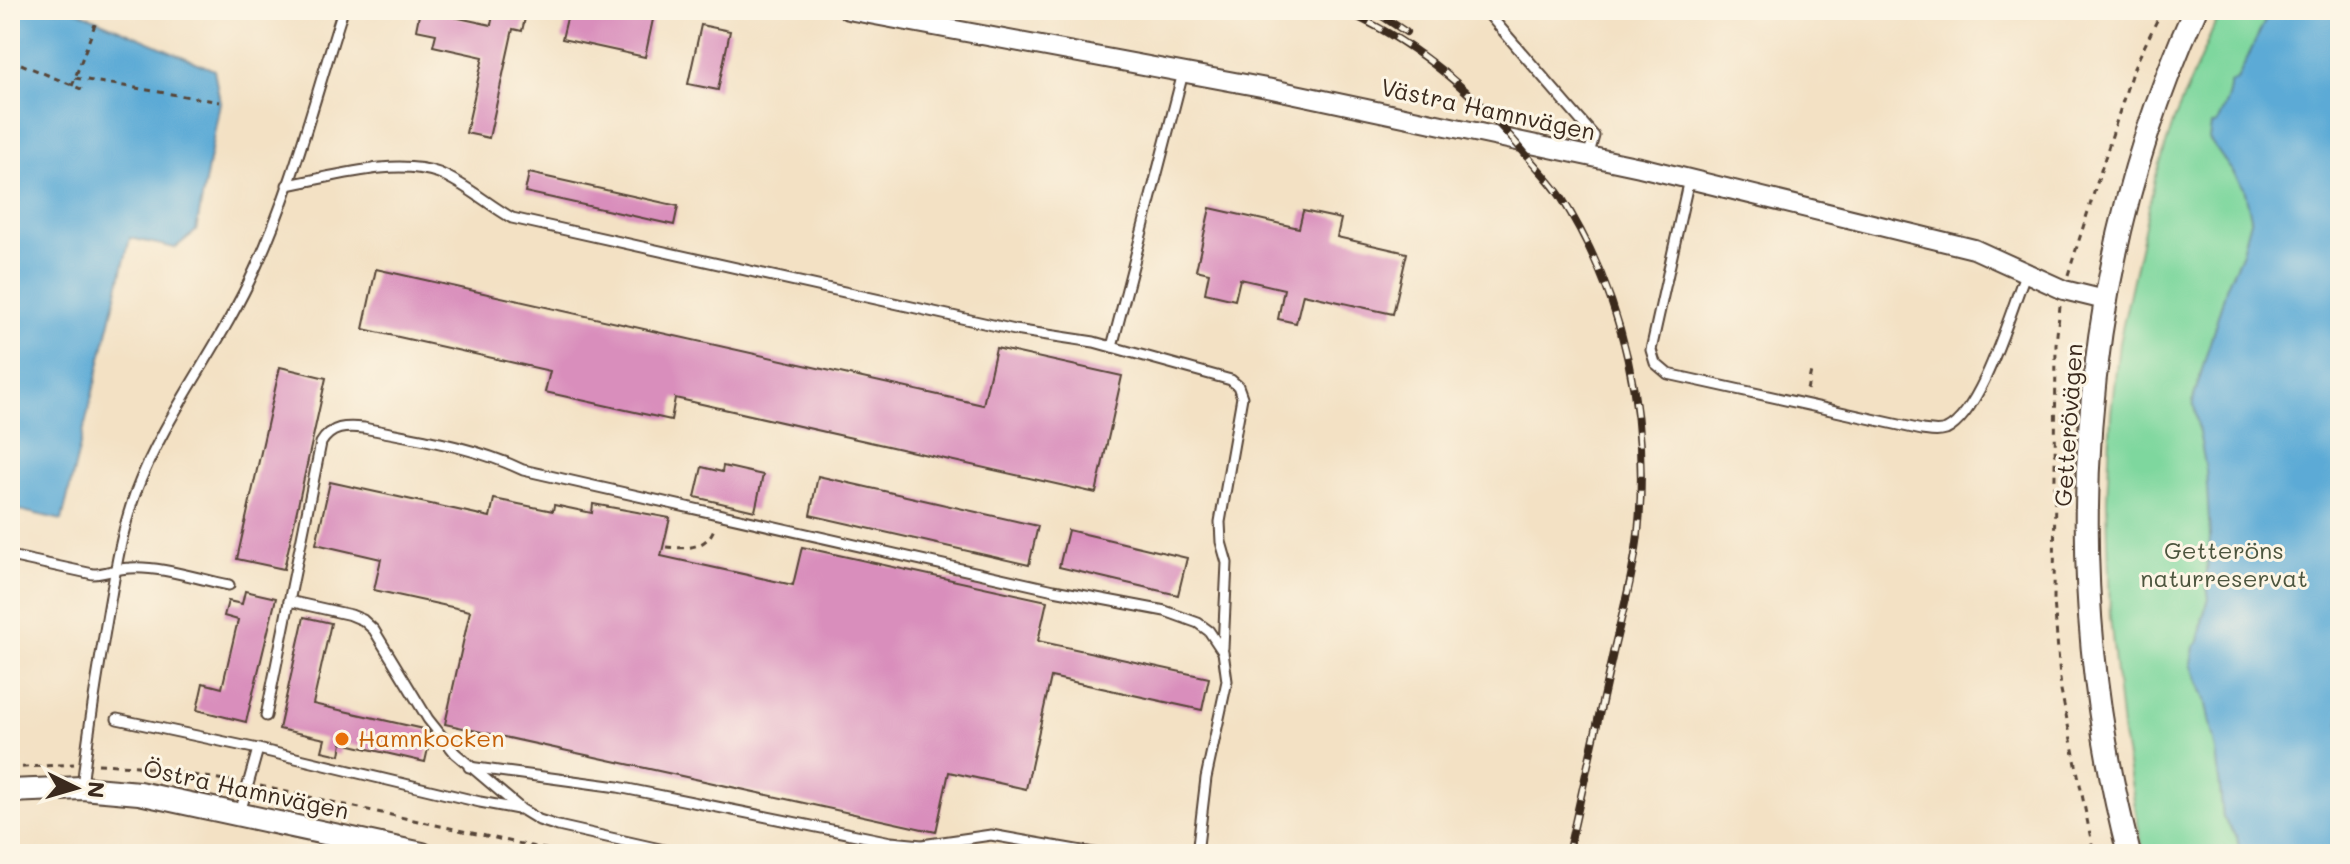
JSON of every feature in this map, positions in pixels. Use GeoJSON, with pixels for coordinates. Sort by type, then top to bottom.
{"type":"FeatureCollection","features":[{"type":"Feature","properties":{"kind":"street","name":"Västra Hamnvägen"},"geometry":{"type":"LineString","coordinates":[[848,10],[1419,119],[1689,179],[1974,249],[2064,290],[2105,300]]}},
{"type":"Feature","properties":{"kind":"street","name":"Getterövägen"},"geometry":{"type":"LineString","coordinates":[[2129,854],[2115,801],[2098,704],[2087,582],[2088,453],[2105,300],[2140,159],[2176,54],[2195,10]]}},
{"type":"Feature","properties":{"kind":"street","name":"Östra Hamnvägen"},"geometry":{"type":"LineString","coordinates":[[10,791],[82,788],[139,793],[422,854]]}},
{"type":"Feature","properties":{"kind":"lane"},"geometry":{"type":"LineString","coordinates":[[82,788],[115,570],[134,495],[178,403],[239,303],[268,239],[343,10]]}},
{"type":"Feature","properties":{"kind":"lane"},"geometry":{"type":"LineString","coordinates":[[1485,10],[1594,136],[1588,157]]}},
{"type":"Feature","properties":{"kind":"lane"},"geometry":{"type":"LineString","coordinates":[[1112,347],[1183,73]]}},
{"type":"Feature","properties":{"kind":"lane"},"geometry":{"type":"LineString","coordinates":[[287,185],[390,167],[423,169],[460,183],[512,218],[534,224],[1015,330],[1112,347],[1231,380],[1238,386],[1242,397],[1220,522],[1227,563],[1223,652],[1227,681],[1206,778],[1197,854]]}},
{"type":"Feature","properties":{"kind":"lane"},"geometry":{"type":"LineString","coordinates":[[1689,179],[1651,350],[1655,363],[1668,374],[1932,432],[1949,429],[1964,414],[1984,381],[2026,272]]}},
{"type":"Feature","properties":{"kind":"lane"},"geometry":{"type":"LineString","coordinates":[[266,716],[321,443],[327,434],[342,427],[364,428],[448,444],[482,453],[523,470],[1054,590],[1165,611],[1198,623],[1209,631],[1223,652]]}},
{"type":"Feature","properties":{"kind":"lane"},"geometry":{"type":"LineString","coordinates":[[10,556],[93,574],[144,568],[229,585]]}},
{"type":"Feature","properties":{"kind":"lane"},"geometry":{"type":"LineString","coordinates":[[289,601],[363,620],[374,630],[435,728],[469,767],[521,809],[539,820],[558,826],[682,854]]}},
{"type":"Feature","properties":{"kind":"lane"},"geometry":{"type":"LineString","coordinates":[[117,719],[521,809]]}},
{"type":"Feature","properties":{"kind":"lane"},"geometry":{"type":"LineString","coordinates":[[240,813],[258,749]]}},
{"type":"Feature","properties":{"kind":"lane"},"geometry":{"type":"LineString","coordinates":[[469,767],[606,785],[891,842],[922,845],[991,835],[1099,854]]}},
{"type":"Feature","properties":{"kind":"path"},"geometry":{"type":"LineString","coordinates":[[72,86],[97,19]]}},
{"type":"Feature","properties":{"kind":"path"},"geometry":{"type":"LineString","coordinates":[[21,64],[86,91]]}},
{"type":"Feature","properties":{"kind":"path"},"geometry":{"type":"LineString","coordinates":[[75,78],[220,102]]}},
{"type":"Feature","properties":{"kind":"path"},"geometry":{"type":"LineString","coordinates":[[1804,404],[1811,371]]}},
{"type":"Feature","properties":{"kind":"path"},"geometry":{"type":"LineString","coordinates":[[666,547],[701,545],[708,541],[718,514]]}},
{"type":"Feature","properties":{"kind":"path"},"geometry":{"type":"LineString","coordinates":[[10,768],[84,764],[137,766],[249,784],[567,854]]}},
{"type":"Feature","properties":{"kind":"green space","name":"Getteröns naturreservat"},"geometry":{"type":"Polygon","coordinates":[[[2221,10],[2340,10],[2340,854],[2143,854],[2122,729],[2110,617],[2107,500],[2111,413],[2119,343],[2155,179],[2174,120],[2221,10]]]}},
{"type":"Feature","properties":{"kind":"water"},"geometry":{"type":"Polygon","coordinates":[[[10,10],[75,10],[214,70],[220,102],[196,231],[175,248],[130,238],[62,520],[10,508],[10,10]]]}},
{"type":"Feature","properties":{"kind":"water"},"geometry":{"type":"Polygon","coordinates":[[[2270,10],[2340,10],[2340,854],[2240,854],[2237,837],[2223,818],[2216,751],[2205,700],[2191,664],[2209,599],[2206,580],[2210,538],[2206,470],[2193,400],[2251,217],[2244,188],[2209,139],[2211,125],[2217,123],[2226,103],[2230,83],[2237,80],[2270,10]]]}},
{"type":"Feature","properties":{"kind":"building"},"geometry":{"type":"Polygon","coordinates":[[[420,10],[456,10],[454,17],[491,25],[494,10],[526,14],[522,31],[513,29],[489,138],[466,133],[483,57],[433,46],[436,34],[416,30],[420,10]]]}},
{"type":"Feature","properties":{"kind":"building"},"geometry":{"type":"Polygon","coordinates":[[[569,10],[655,10],[645,57],[562,39],[569,10]]]}},
{"type":"Feature","properties":{"kind":"building"},"geometry":{"type":"Polygon","coordinates":[[[701,25],[730,31],[718,90],[688,84],[701,25]]]}},
{"type":"Feature","properties":{"kind":"building"},"geometry":{"type":"Polygon","coordinates":[[[529,173],[678,206],[674,225],[525,192],[529,173]]]}},
{"type":"Feature","properties":{"kind":"building"},"geometry":{"type":"Polygon","coordinates":[[[1210,208],[1299,228],[1303,211],[1341,219],[1337,237],[1407,253],[1393,314],[1303,294],[1296,323],[1278,319],[1284,289],[1240,279],[1235,300],[1205,293],[1209,273],[1196,270],[1210,208]]]}},
{"type":"Feature","properties":{"kind":"building"},"geometry":{"type":"Polygon","coordinates":[[[376,269],[983,405],[996,348],[1122,376],[1096,493],[675,398],[671,420],[545,392],[550,371],[363,329],[376,269]]]}},
{"type":"Feature","properties":{"kind":"building"},"geometry":{"type":"Polygon","coordinates":[[[280,367],[326,378],[284,569],[237,559],[280,367]]]}},
{"type":"Feature","properties":{"kind":"building"},"geometry":{"type":"Polygon","coordinates":[[[723,466],[763,475],[755,511],[695,497],[702,467],[722,472],[723,466]]]}},
{"type":"Feature","properties":{"kind":"building"},"geometry":{"type":"Polygon","coordinates":[[[818,476],[1038,526],[1029,565],[810,515],[818,476]]]}},
{"type":"Feature","properties":{"kind":"building"},"geometry":{"type":"Polygon","coordinates":[[[330,482],[490,517],[494,499],[553,511],[554,505],[592,513],[593,504],[670,518],[661,556],[793,585],[802,547],[1047,601],[1038,641],[1209,678],[1202,710],[1051,677],[1026,789],[949,772],[936,832],[445,724],[470,611],[374,590],[381,559],[316,544],[330,482]]]}},
{"type":"Feature","properties":{"kind":"building"},"geometry":{"type":"Polygon","coordinates":[[[1068,530],[1187,558],[1178,595],[1059,567],[1068,530]]]}},
{"type":"Feature","properties":{"kind":"building"},"geometry":{"type":"Polygon","coordinates":[[[245,591],[276,598],[246,722],[197,710],[203,683],[222,688],[238,620],[224,616],[228,601],[242,604],[245,591]]]}},
{"type":"Feature","properties":{"kind":"building"},"geometry":{"type":"Polygon","coordinates":[[[304,617],[331,623],[313,704],[427,730],[431,735],[425,762],[342,743],[340,755],[322,751],[325,739],[279,729],[304,617]]]}},
{"type":"Feature","properties":{"kind":"railway"},"geometry":{"type":"LineString","coordinates":[[1342,10],[1393,36],[1440,69],[1483,107],[1552,185],[1583,235],[1601,275],[1628,359],[1640,446],[1638,534],[1631,579],[1568,854]]}},
{"type":"Feature","properties":{"kind":"railway"},"geometry":{"type":"LineString","coordinates":[[1373,10],[1406,32]]}},
{"type":"Feature","properties":{"kind":"place","name":"Hamnkocken"},"geometry":{"type":"Point","coordinates":[342,739]}}]}
